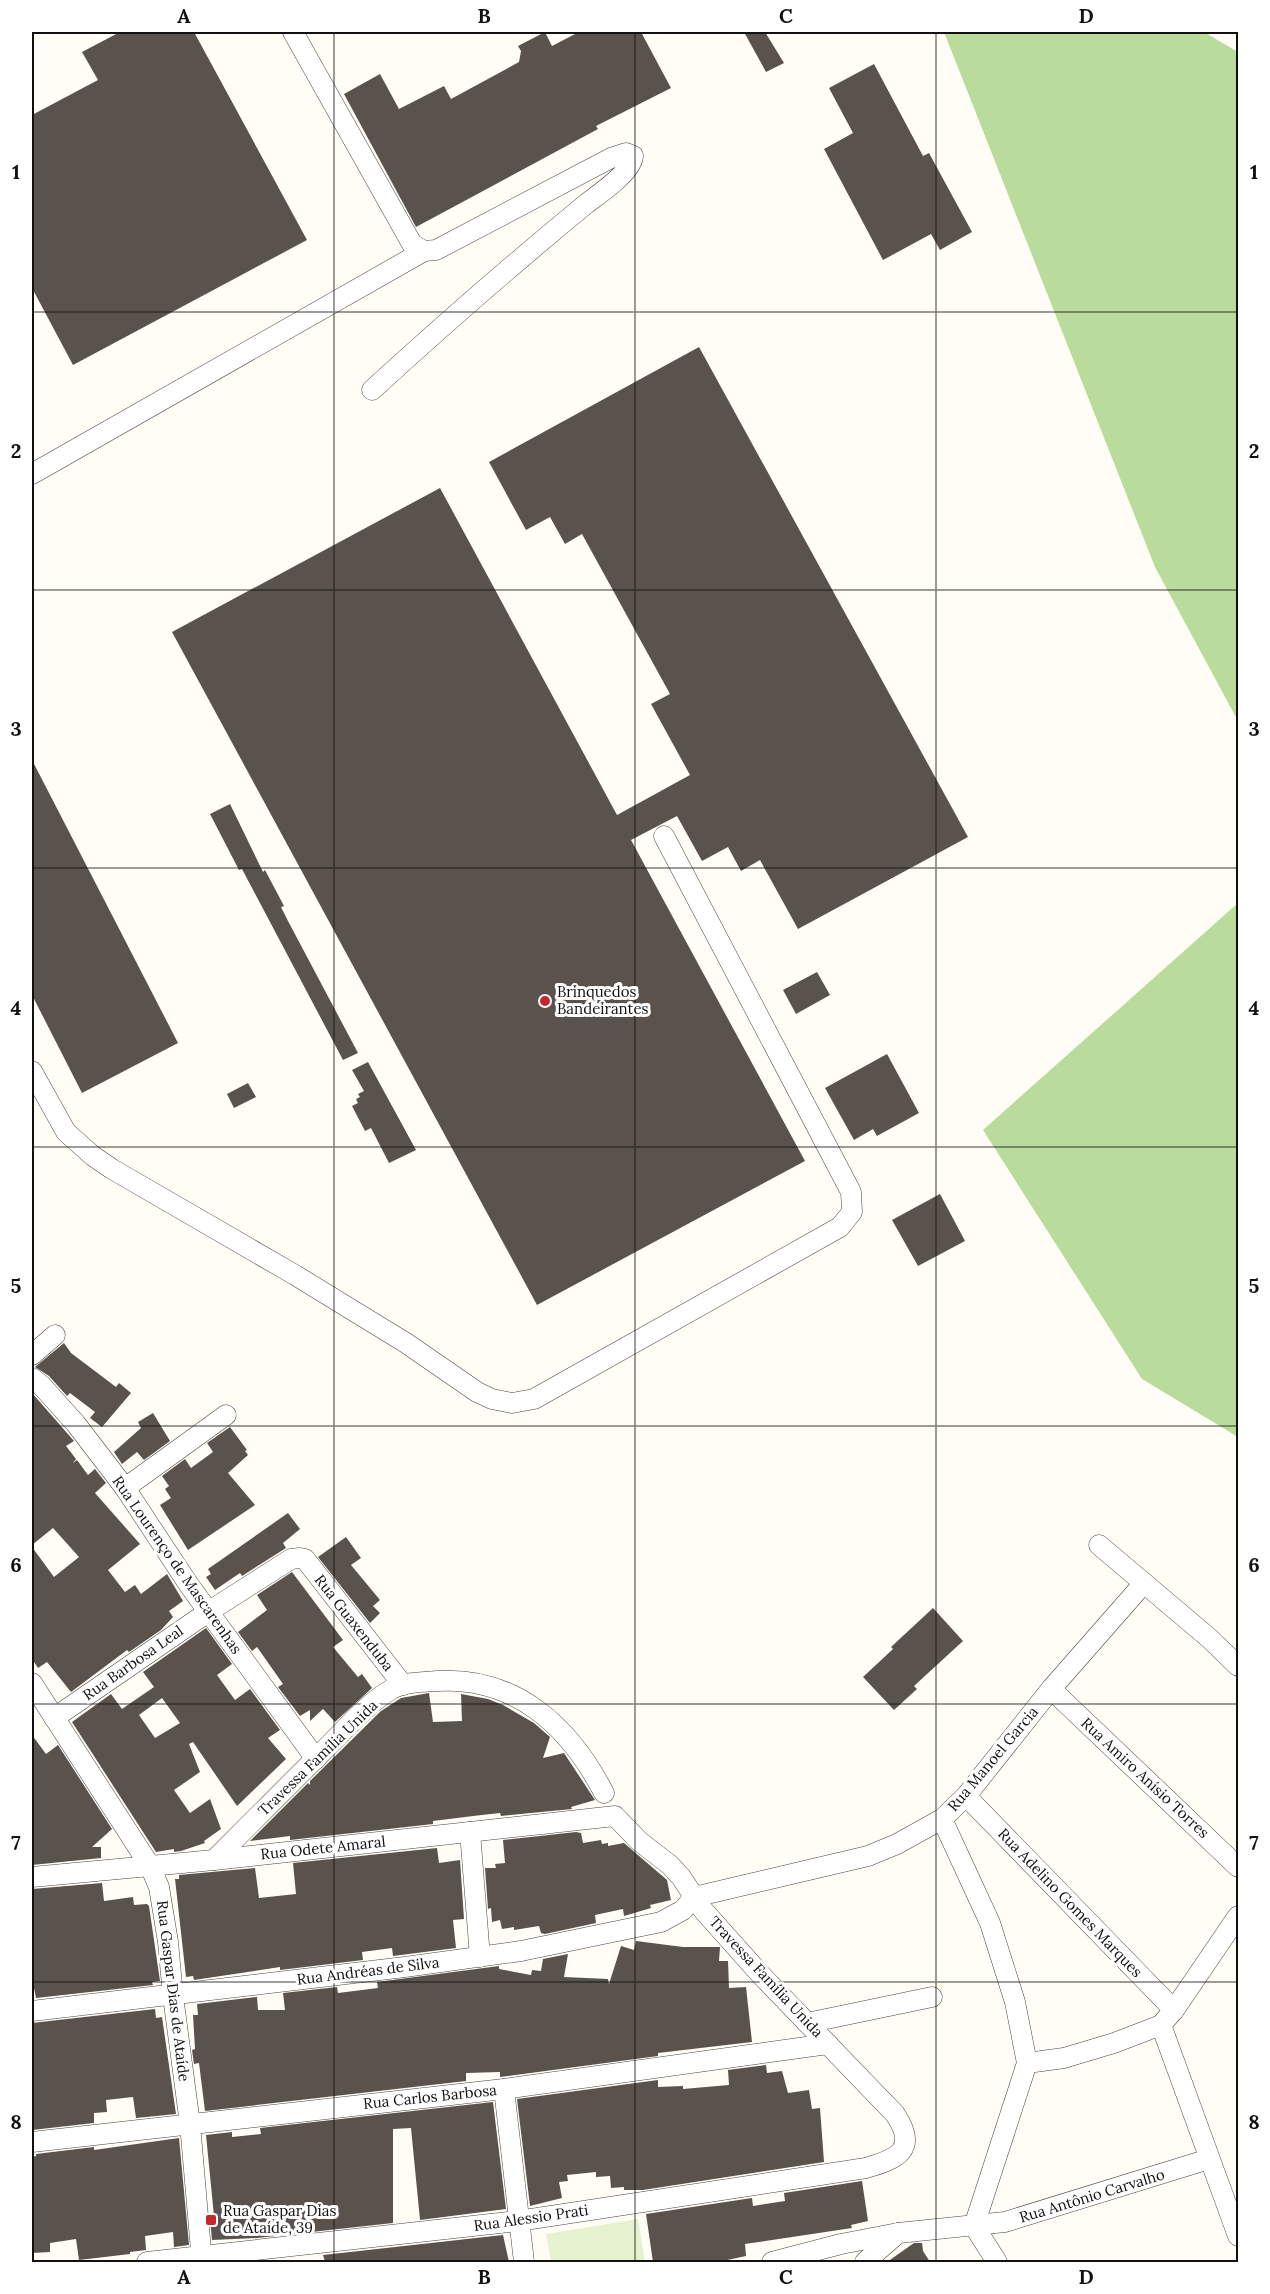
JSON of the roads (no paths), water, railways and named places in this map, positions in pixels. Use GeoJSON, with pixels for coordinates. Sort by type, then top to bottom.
{"type":"FeatureCollection","features":[{"type":"Feature","properties":{"kind":"street"},"geometry":{"type":"LineString","coordinates":[[293,32],[412,244],[424,251]]}},
{"type":"Feature","properties":{"kind":"street"},"geometry":{"type":"LineString","coordinates":[[32,474],[424,251],[436,250],[611,158],[626,153],[633,156],[630,166],[607,187],[526,253],[372,390]]}},
{"type":"Feature","properties":{"kind":"street"},"geometry":{"type":"LineString","coordinates":[[32,1071],[66,1132],[103,1162],[406,1343],[477,1392],[492,1399],[512,1403],[534,1399],[840,1227],[852,1212],[851,1192],[664,836]]}},
{"type":"Feature","properties":{"kind":"street"},"geometry":{"type":"LineString","coordinates":[[32,1355],[55,1335]]}},
{"type":"Feature","properties":{"kind":"street","name":"Rua Lourenço de Mascarenhas"},"geometry":{"type":"LineString","coordinates":[[32,1378],[76,1424],[125,1488],[208,1612],[316,1759]]}},
{"type":"Feature","properties":{"kind":"street"},"geometry":{"type":"LineString","coordinates":[[125,1488],[226,1415]]}},
{"type":"Feature","properties":{"kind":"street"},"geometry":{"type":"LineString","coordinates":[[1099,1545],[1239,1666]]}},
{"type":"Feature","properties":{"kind":"street","name":"Rua Barbosa Leal"},"geometry":{"type":"LineString","coordinates":[[54,1718],[208,1612],[291,1559],[305,1559]]}},
{"type":"Feature","properties":{"kind":"street","name":"Rua Guaxenduba"},"geometry":{"type":"LineString","coordinates":[[305,1559],[403,1685]]}},
{"type":"Feature","properties":{"kind":"street","name":"Rua Manoel Garcia"},"geometry":{"type":"LineString","coordinates":[[694,1898],[868,1856],[897,1844],[942,1819],[966,1796],[1051,1689],[1144,1583]]}},
{"type":"Feature","properties":{"kind":"street","name":"Travessa Família Unida"},"geometry":{"type":"LineString","coordinates":[[214,1860],[385,1694],[403,1685],[444,1681],[473,1682],[491,1686],[514,1696],[543,1713],[566,1737],[594,1774],[604,1793]]}},
{"type":"Feature","properties":{"kind":"street","name":"Rua Gaspar Dias de Ataíde"},"geometry":{"type":"LineString","coordinates":[[32,1683],[150,1866],[159,1887],[190,2124],[202,2260]]}},
{"type":"Feature","properties":{"kind":"street","name":"Rua Amiro Anísio Torres"},"geometry":{"type":"LineString","coordinates":[[1051,1689],[1239,1867]]}},
{"type":"Feature","properties":{"kind":"street","name":"Rua Adelino Gomes Marques"},"geometry":{"type":"LineString","coordinates":[[966,1796],[1174,2010]]}},
{"type":"Feature","properties":{"kind":"street","name":"Travessa Família Unida"},"geometry":{"type":"LineString","coordinates":[[615,1816],[639,1841],[670,1865],[681,1877],[694,1898],[760,1975],[896,2114],[904,2129],[904,2145]]}},
{"type":"Feature","properties":{"kind":"street","name":"Rua Odete Amaral"},"geometry":{"type":"LineString","coordinates":[[32,1877],[214,1860],[615,1816]]}},
{"type":"Feature","properties":{"kind":"street"},"geometry":{"type":"LineString","coordinates":[[942,1819],[990,1923],[1015,2002],[1027,2063],[974,2226],[997,2262]]}},
{"type":"Feature","properties":{"kind":"street"},"geometry":{"type":"LineString","coordinates":[[470,1832],[480,1957]]}},
{"type":"Feature","properties":{"kind":"street","name":"Rua Andréas de Silva"},"geometry":{"type":"LineString","coordinates":[[32,2011],[173,1996],[480,1957],[661,1922],[684,1910],[694,1898]]}},
{"type":"Feature","properties":{"kind":"street"},"geometry":{"type":"LineString","coordinates":[[1027,2063],[1064,2058],[1114,2043],[1161,2025],[1174,2010],[1239,1916]]}},
{"type":"Feature","properties":{"kind":"street"},"geometry":{"type":"LineString","coordinates":[[807,2023],[932,1997]]}},
{"type":"Feature","properties":{"kind":"street"},"geometry":{"type":"LineString","coordinates":[[1161,2025],[1239,2236]]}},
{"type":"Feature","properties":{"kind":"street","name":"Rua Carlos Barbosa"},"geometry":{"type":"LineString","coordinates":[[32,2142],[504,2089],[828,2044]]}},
{"type":"Feature","properties":{"kind":"street"},"geometry":{"type":"LineString","coordinates":[[504,2089],[524,2262]]}},
{"type":"Feature","properties":{"kind":"street","name":"Rua Alessio Prati"},"geometry":{"type":"LineString","coordinates":[[147,2262],[202,2260],[518,2221],[866,2168],[892,2160],[900,2154],[904,2145]]}},
{"type":"Feature","properties":{"kind":"street","name":"Rua Antônio Carvalho"},"geometry":{"type":"LineString","coordinates":[[772,2262],[841,2244],[898,2233],[1005,2222],[1034,2215],[1209,2159]]}},
{"type":"Feature","properties":{"kind":"street"},"geometry":{"type":"LineString","coordinates":[[872,2260],[898,2233]]}},
{"type":"Feature","properties":{"kind":"place","name":"Brinquedos Bandeirantes"},"geometry":{"type":"Point","coordinates":[545,1001]}},
{"type":"Feature","properties":{"kind":"place","name":"Rua Gaspar Dias de Ataíde, 39"},"geometry":{"type":"Point","coordinates":[211,2220]}}]}
